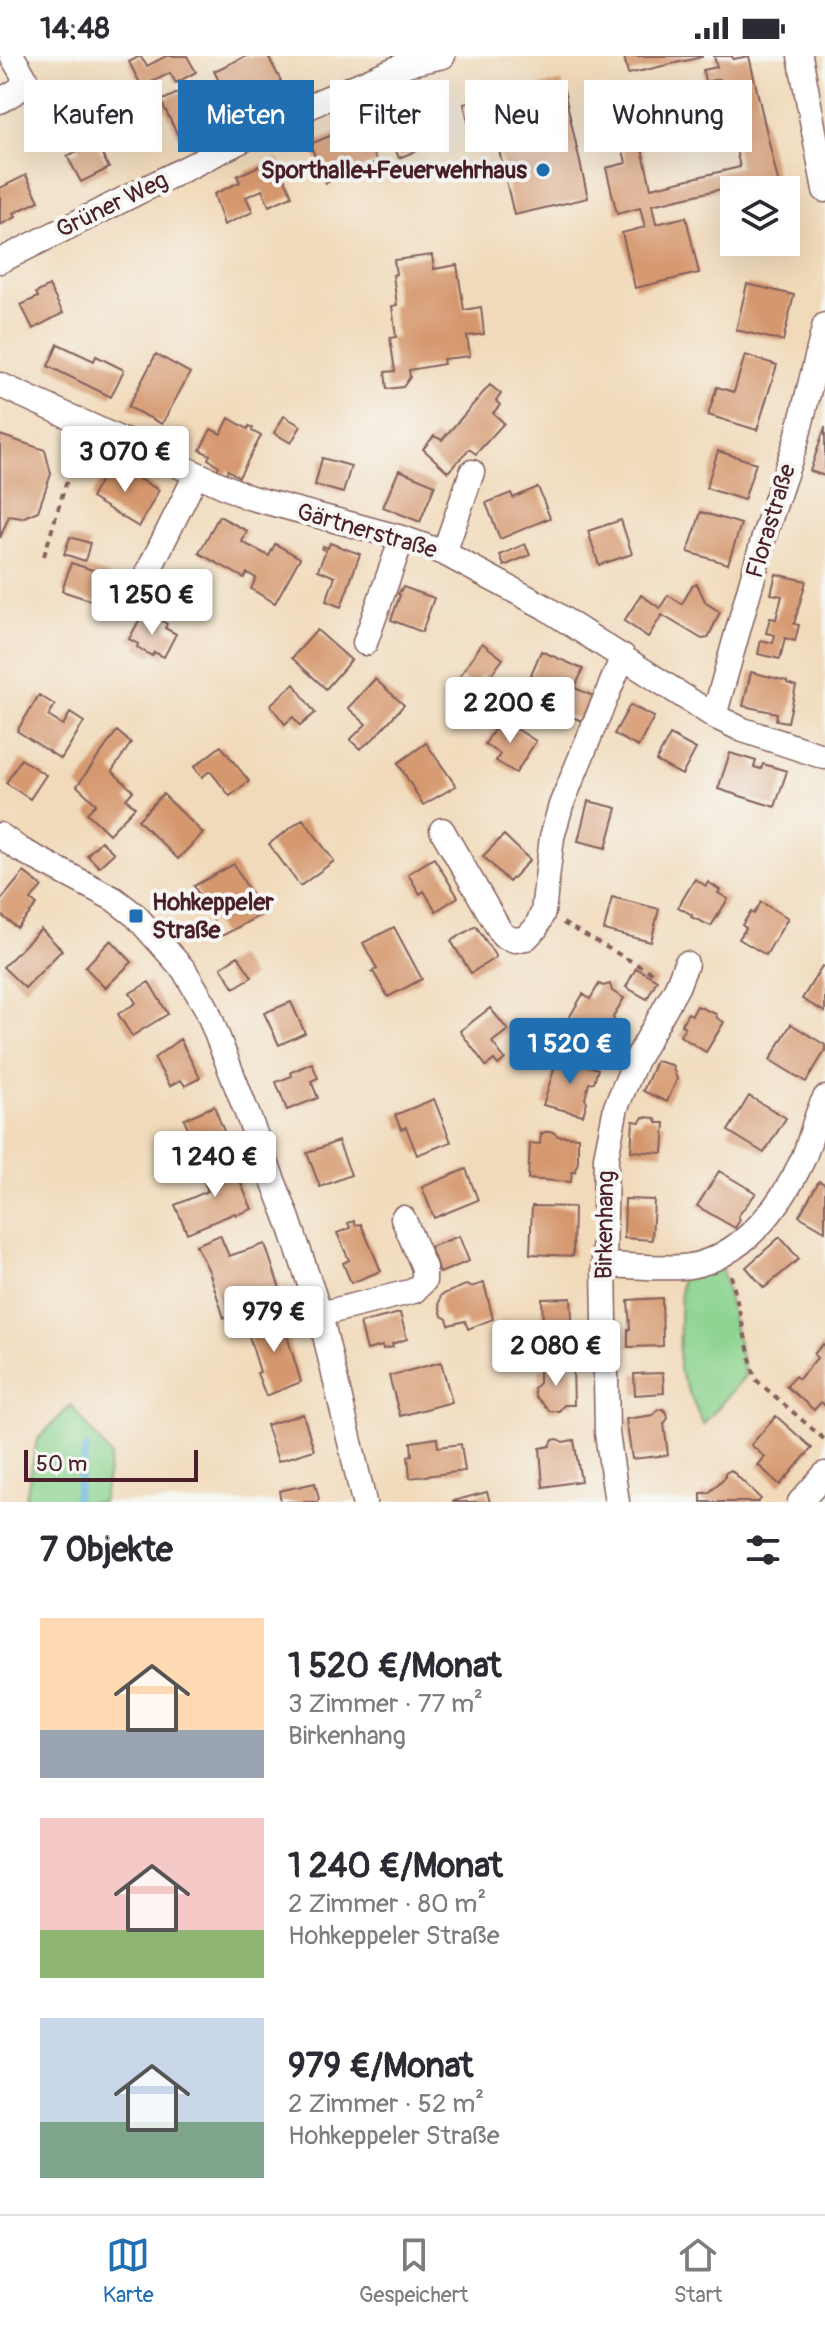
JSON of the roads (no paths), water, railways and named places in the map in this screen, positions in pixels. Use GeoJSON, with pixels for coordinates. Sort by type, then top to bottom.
{"type":"FeatureCollection","features":[{"type":"Feature","properties":{"kind":"street"},"geometry":{"type":"LineString","coordinates":[[0,101],[20,89],[25,78],[12,56]]}},
{"type":"Feature","properties":{"kind":"street","name":"Grüner Weg"},"geometry":{"type":"LineString","coordinates":[[0,261],[404,60],[443,56]]}},
{"type":"Feature","properties":{"kind":"street"},"geometry":{"type":"LineString","coordinates":[[800,56],[825,190]]}},
{"type":"Feature","properties":{"kind":"street","name":"Florastraße"},"geometry":{"type":"LineString","coordinates":[[714,716],[766,530],[796,442],[825,325]]}},
{"type":"Feature","properties":{"kind":"street","name":"Gärtnerstraße"},"geometry":{"type":"LineString","coordinates":[[0,385],[248,497],[402,538],[444,553],[543,606],[714,716],[743,730],[825,757]]}},
{"type":"Feature","properties":{"kind":"street"},"geometry":{"type":"LineString","coordinates":[[444,553],[472,472]]}},
{"type":"Feature","properties":{"kind":"street"},"geometry":{"type":"LineString","coordinates":[[148,572],[196,475]]}},
{"type":"Feature","properties":{"kind":"street"},"geometry":{"type":"LineString","coordinates":[[365,643],[402,538]]}},
{"type":"Feature","properties":{"kind":"street"},"geometry":{"type":"LineString","coordinates":[[442,830],[503,936],[515,940],[526,938],[536,928],[543,912],[552,837],[561,805],[623,656]]}},
{"type":"Feature","properties":{"kind":"street"},"geometry":{"type":"LineString","coordinates":[[0,835],[19,849],[114,899],[136,916],[184,970],[206,1007],[288,1219],[320,1314],[364,1502]]}},
{"type":"Feature","properties":{"kind":"street","name":"Birkenhang"},"geometry":{"type":"LineString","coordinates":[[617,1502],[607,1433],[606,1157],[616,1107],[635,1062],[682,976]]}},
{"type":"Feature","properties":{"kind":"street"},"geometry":{"type":"LineString","coordinates":[[604,1265],[690,1266],[726,1253],[766,1220],[802,1160],[814,1116],[825,1098]]}},
{"type":"Feature","properties":{"kind":"street"},"geometry":{"type":"LineString","coordinates":[[320,1314],[414,1291],[424,1281],[424,1268],[403,1218]]}},
{"type":"Feature","properties":{"kind":"street"},"geometry":{"type":"LineString","coordinates":[[800,1502],[825,1474]]}},
{"type":"Feature","properties":{"kind":"waterway"},"geometry":{"type":"LineString","coordinates":[[75,1502],[86,1448]]}},
{"type":"Feature","properties":{"kind":"place","name":"Sporthalle+Feuerwehrhaus"},"geometry":{"type":"Point","coordinates":[543,170]}},
{"type":"Feature","properties":{"kind":"place","name":"Hohkeppeler Straße"},"geometry":{"type":"Point","coordinates":[136,916]}}]}
